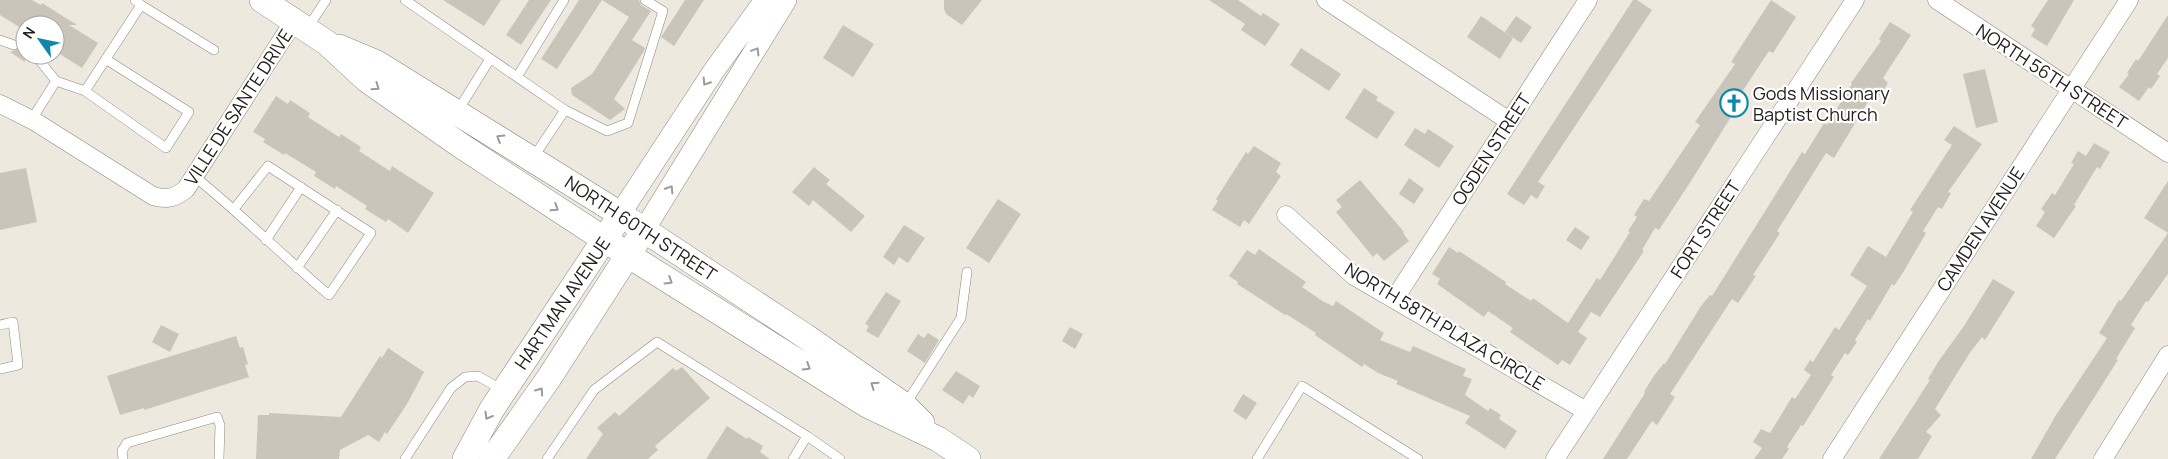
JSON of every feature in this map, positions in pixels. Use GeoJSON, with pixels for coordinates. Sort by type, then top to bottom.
{"type":"FeatureCollection","features":[{"type":"Feature","properties":{"kind":"main road","name":"NORTH 60TH STREET"},"geometry":{"type":"LineString","coordinates":[[262,0],[309,31],[367,80],[460,146],[604,240],[867,405],[938,439],[968,459]]}},
{"type":"Feature","properties":{"kind":"main road","name":"NORTH 60TH STREET"},"geometry":{"type":"LineString","coordinates":[[309,31],[377,63],[620,214],[805,336],[904,405],[938,439]]}},
{"type":"Feature","properties":{"kind":"main road","name":"HARTMAN AVENUE"},"geometry":{"type":"LineString","coordinates":[[465,459],[504,391],[620,214]]}},
{"type":"Feature","properties":{"kind":"main road","name":"HARTMAN AVENUE"},"geometry":{"type":"LineString","coordinates":[[493,459],[549,378],[644,230]]}},
{"type":"Feature","properties":{"kind":"street","name":"HARTMAN AVENUE"},"geometry":{"type":"LineString","coordinates":[[620,214],[713,72],[764,0]]}},
{"type":"Feature","properties":{"kind":"street","name":"HARTMAN AVENUE"},"geometry":{"type":"LineString","coordinates":[[644,230],[786,0]]}},
{"type":"Feature","properties":{"kind":"street"},"geometry":{"type":"LineString","coordinates":[[1326,0],[1509,121]]}},
{"type":"Feature","properties":{"kind":"street","name":"OGDEN STREET"},"geometry":{"type":"LineString","coordinates":[[1395,298],[1588,0]]}},
{"type":"Feature","properties":{"kind":"street","name":"FORT STREET"},"geometry":{"type":"LineString","coordinates":[[1554,459],[1856,0]]}},
{"type":"Feature","properties":{"kind":"street","name":"NORTH 56TH STREET"},"geometry":{"type":"LineString","coordinates":[[1937,0],[2168,153]]}},
{"type":"Feature","properties":{"kind":"street","name":"CAMDEN AVENUE"},"geometry":{"type":"LineString","coordinates":[[1832,459],[2129,0]]}},
{"type":"Feature","properties":{"kind":"street","name":"VILLE DE SANTE DRIVE"},"geometry":{"type":"LineString","coordinates":[[0,104],[32,119],[153,196],[163,199],[178,195],[186,189],[194,176],[309,31]]}},
{"type":"Feature","properties":{"kind":"street","name":"NORTH 58TH PLAZA CIRCLE"},"geometry":{"type":"LineString","coordinates":[[1286,214],[1354,276],[1395,298],[1586,411]]}},
{"type":"Feature","properties":{"kind":"street"},"geometry":{"type":"LineString","coordinates":[[2102,459],[2168,356]]}},
{"type":"Feature","properties":{"kind":"lane"},"geometry":{"type":"LineString","coordinates":[[309,31],[326,0]]}},
{"type":"Feature","properties":{"kind":"lane"},"geometry":{"type":"LineString","coordinates":[[405,0],[419,4],[490,59],[565,110],[607,131],[628,123],[663,11],[645,0]]}},
{"type":"Feature","properties":{"kind":"lane"},"geometry":{"type":"LineString","coordinates":[[517,77],[564,0]]}},
{"type":"Feature","properties":{"kind":"lane"},"geometry":{"type":"LineString","coordinates":[[85,91],[107,60],[138,3],[214,50]]}},
{"type":"Feature","properties":{"kind":"lane"},"geometry":{"type":"LineString","coordinates":[[0,40],[14,45]]}},
{"type":"Feature","properties":{"kind":"lane"},"geometry":{"type":"LineString","coordinates":[[457,112],[490,59]]}},
{"type":"Feature","properties":{"kind":"lane"},"geometry":{"type":"LineString","coordinates":[[43,65],[56,81],[85,91],[166,148],[189,112],[107,60]]}},
{"type":"Feature","properties":{"kind":"lane"},"geometry":{"type":"LineString","coordinates":[[32,119],[56,81]]}},
{"type":"Feature","properties":{"kind":"lane"},"geometry":{"type":"LineString","coordinates":[[532,159],[565,110]]}},
{"type":"Feature","properties":{"kind":"lane"},"geometry":{"type":"LineString","coordinates":[[194,176],[234,209],[330,296],[371,233],[268,166],[234,209]]}},
{"type":"Feature","properties":{"kind":"lane"},"geometry":{"type":"LineString","coordinates":[[266,240],[301,187]]}},
{"type":"Feature","properties":{"kind":"lane"},"geometry":{"type":"LineString","coordinates":[[297,268],[337,210]]}},
{"type":"Feature","properties":{"kind":"lane"},"geometry":{"type":"LineString","coordinates":[[904,405],[961,318],[967,272]]}},
{"type":"Feature","properties":{"kind":"lane"},"geometry":{"type":"LineString","coordinates":[[0,325],[13,322],[18,365],[0,369]]}},
{"type":"Feature","properties":{"kind":"lane"},"geometry":{"type":"LineString","coordinates":[[548,459],[594,390],[657,342],[807,436],[840,459]]}},
{"type":"Feature","properties":{"kind":"lane"},"geometry":{"type":"LineString","coordinates":[[406,459],[451,388],[465,377],[478,376],[504,391]]}},
{"type":"Feature","properties":{"kind":"lane"},"geometry":{"type":"LineString","coordinates":[[1257,459],[1302,386],[1418,459]]}},
{"type":"Feature","properties":{"kind":"lane"},"geometry":{"type":"LineString","coordinates":[[123,459],[122,451],[127,443],[217,417],[220,425],[219,459]]}},
{"type":"Feature","properties":{"kind":"lane"},"geometry":{"type":"LineString","coordinates":[[793,459],[807,436]]}},
{"type":"Feature","properties":{"kind":"building"},"geometry":{"type":"Polygon","coordinates":[[[0,0],[32,0],[41,5],[42,3],[61,15],[15,15],[15,24],[0,15],[0,0]]]}},
{"type":"Feature","properties":{"kind":"building"},"geometry":{"type":"Polygon","coordinates":[[[443,0],[501,0],[484,26],[443,0]]]}},
{"type":"Feature","properties":{"kind":"building"},"geometry":{"type":"Polygon","coordinates":[[[529,0],[551,0],[521,45],[506,35],[529,0]]]}},
{"type":"Feature","properties":{"kind":"building"},"geometry":{"type":"Polygon","coordinates":[[[579,0],[602,0],[557,69],[541,59],[579,0]]]}},
{"type":"Feature","properties":{"kind":"building"},"geometry":{"type":"Polygon","coordinates":[[[602,0],[639,0],[641,5],[651,11],[632,40],[645,48],[644,51],[614,99],[625,109],[610,120],[572,95],[571,88],[592,74],[629,17],[602,0]]]}},
{"type":"Feature","properties":{"kind":"building"},"geometry":{"type":"Polygon","coordinates":[[[685,0],[704,0],[674,46],[661,37],[685,0]]]}},
{"type":"Feature","properties":{"kind":"building"},"geometry":{"type":"Polygon","coordinates":[[[944,0],[982,0],[962,25],[946,14],[944,0]]]}},
{"type":"Feature","properties":{"kind":"building"},"geometry":{"type":"Polygon","coordinates":[[[1209,0],[1238,0],[1261,16],[1263,13],[1280,24],[1265,46],[1241,30],[1245,24],[1209,0]]]}},
{"type":"Feature","properties":{"kind":"building"},"geometry":{"type":"Polygon","coordinates":[[[1633,0],[1637,0],[1652,10],[1538,182],[1545,186],[1537,199],[1531,195],[1524,205],[1507,194],[1633,0]]]}},
{"type":"Feature","properties":{"kind":"building"},"geometry":{"type":"Polygon","coordinates":[[[1771,0],[1796,17],[1773,53],[1769,51],[1730,110],[1734,112],[1691,181],[1659,230],[1655,228],[1642,250],[1644,251],[1600,317],[1591,312],[1578,332],[1587,338],[1570,365],[1562,360],[1558,365],[1510,332],[1513,328],[1488,311],[1484,317],[1437,284],[1440,279],[1432,274],[1449,247],[1458,253],[1459,251],[1531,301],[1533,298],[1568,323],[1597,278],[1600,280],[1630,232],[1628,231],[1637,217],[1634,215],[1644,199],[1649,201],[1700,125],[1695,122],[1735,64],[1731,62],[1771,0]]]}},
{"type":"Feature","properties":{"kind":"building"},"geometry":{"type":"Polygon","coordinates":[[[2048,0],[2074,0],[2047,46],[2031,36],[2035,29],[2031,26],[2048,0]]]}},
{"type":"Feature","properties":{"kind":"building"},"geometry":{"type":"Polygon","coordinates":[[[2168,15],[2168,58],[2157,74],[2160,76],[2139,101],[2119,87],[2129,74],[2127,73],[2136,59],[2138,61],[2168,15]]]}},
{"type":"Feature","properties":{"kind":"building"},"geometry":{"type":"Polygon","coordinates":[[[1481,16],[1513,38],[1500,59],[1467,37],[1481,16]]]}},
{"type":"Feature","properties":{"kind":"building"},"geometry":{"type":"Polygon","coordinates":[[[1516,16],[1532,27],[1521,43],[1505,32],[1516,16]]]}},
{"type":"Feature","properties":{"kind":"building"},"geometry":{"type":"Polygon","coordinates":[[[65,17],[77,25],[69,25],[98,43],[82,68],[65,57],[65,17]]]}},
{"type":"Feature","properties":{"kind":"building"},"geometry":{"type":"Polygon","coordinates":[[[1890,22],[1911,35],[1883,78],[1888,83],[1880,96],[1874,92],[1834,158],[1826,153],[1777,231],[1780,233],[1753,275],[1756,276],[1738,303],[1732,299],[1670,394],[1675,397],[1657,425],[1652,421],[1627,459],[1603,459],[1653,377],[1665,364],[1701,306],[1710,295],[1712,296],[1802,152],[1805,154],[1824,123],[1827,125],[1851,83],[1881,41],[1879,39],[1890,22]]]}},
{"type":"Feature","properties":{"kind":"building"},"geometry":{"type":"Polygon","coordinates":[[[843,25],[874,44],[853,77],[823,58],[843,25]]]}},
{"type":"Feature","properties":{"kind":"building"},"geometry":{"type":"Polygon","coordinates":[[[1301,48],[1341,74],[1329,91],[1290,65],[1301,48]]]}},
{"type":"Feature","properties":{"kind":"building"},"geometry":{"type":"Polygon","coordinates":[[[1985,69],[1998,122],[1976,128],[1963,74],[1985,69]]]}},
{"type":"Feature","properties":{"kind":"building"},"geometry":{"type":"Polygon","coordinates":[[[1364,88],[1378,97],[1376,100],[1395,112],[1377,139],[1345,118],[1364,88]]]}},
{"type":"Feature","properties":{"kind":"building"},"geometry":{"type":"Polygon","coordinates":[[[276,96],[288,104],[290,100],[310,113],[308,117],[339,137],[341,134],[361,147],[359,151],[390,171],[392,166],[434,193],[408,233],[388,219],[386,222],[365,209],[367,206],[336,186],[335,189],[314,176],[316,172],[263,142],[265,139],[253,132],[276,96]]]}},
{"type":"Feature","properties":{"kind":"building"},"geometry":{"type":"Polygon","coordinates":[[[1954,126],[1982,144],[1948,192],[1951,193],[1942,209],[1938,207],[1923,231],[1926,233],[1904,271],[1894,286],[1892,284],[1870,321],[1868,319],[1855,340],[1857,342],[1848,355],[1845,353],[1831,375],[1834,377],[1803,426],[1801,425],[1787,447],[1789,449],[1782,459],[1754,459],[1762,448],[1753,442],[1761,429],[1770,433],[1792,397],[1795,399],[1811,375],[1804,370],[1810,360],[1813,362],[1835,327],[1839,330],[1867,286],[1850,275],[1868,246],[1886,257],[1913,212],[1910,210],[1952,145],[1944,140],[1954,126]]]}},
{"type":"Feature","properties":{"kind":"building"},"geometry":{"type":"Polygon","coordinates":[[[1415,128],[1425,134],[1428,129],[1454,146],[1439,168],[1404,145],[1415,128]]]}},
{"type":"Feature","properties":{"kind":"building"},"geometry":{"type":"Polygon","coordinates":[[[2094,143],[2110,152],[2100,169],[2097,167],[2074,205],[2076,206],[2054,238],[2036,226],[2045,212],[2041,209],[2052,193],[2055,195],[2074,164],[2071,163],[2078,151],[2086,156],[2094,143]]]}},
{"type":"Feature","properties":{"kind":"building"},"geometry":{"type":"Polygon","coordinates":[[[1254,146],[1281,163],[1276,172],[1281,176],[1249,224],[1244,220],[1240,227],[1212,210],[1218,201],[1216,199],[1246,152],[1248,154],[1254,146]]]}},
{"type":"Feature","properties":{"kind":"building"},"geometry":{"type":"Polygon","coordinates":[[[814,167],[830,180],[826,184],[865,216],[851,232],[813,200],[809,206],[792,192],[814,167]]]}},
{"type":"Feature","properties":{"kind":"building"},"geometry":{"type":"Polygon","coordinates":[[[26,168],[37,222],[0,230],[0,173],[26,168]]]}},
{"type":"Feature","properties":{"kind":"building"},"geometry":{"type":"Polygon","coordinates":[[[1409,178],[1424,189],[1414,204],[1399,194],[1409,178]]]}},
{"type":"Feature","properties":{"kind":"building"},"geometry":{"type":"Polygon","coordinates":[[[1360,180],[1404,232],[1409,241],[1384,261],[1377,253],[1373,257],[1336,212],[1342,207],[1336,200],[1360,180]]]}},
{"type":"Feature","properties":{"kind":"building"},"geometry":{"type":"Polygon","coordinates":[[[2168,181],[2168,233],[2144,218],[2168,181]]]}},
{"type":"Feature","properties":{"kind":"building"},"geometry":{"type":"Polygon","coordinates":[[[998,199],[1021,214],[989,263],[966,248],[998,199]]]}},
{"type":"Feature","properties":{"kind":"building"},"geometry":{"type":"Polygon","coordinates":[[[904,225],[925,238],[908,263],[899,257],[894,265],[883,257],[904,225]]]}},
{"type":"Feature","properties":{"kind":"building"},"geometry":{"type":"Polygon","coordinates":[[[1575,227],[1590,237],[1581,250],[1566,240],[1575,227]]]}},
{"type":"Feature","properties":{"kind":"building"},"geometry":{"type":"Polygon","coordinates":[[[2168,233],[2168,274],[2148,302],[2146,301],[2131,325],[2135,328],[2116,359],[2118,360],[2055,459],[2031,459],[2056,415],[2107,338],[2099,333],[2119,300],[2121,301],[2168,233]]]}},
{"type":"Feature","properties":{"kind":"building"},"geometry":{"type":"Polygon","coordinates":[[[1259,249],[1306,282],[1302,287],[1324,302],[1333,306],[1336,301],[1384,333],[1380,340],[1410,352],[1413,346],[1466,369],[1463,376],[1472,379],[1465,395],[1488,411],[1490,408],[1501,415],[1499,419],[1517,431],[1505,449],[1465,423],[1470,416],[1396,384],[1398,381],[1378,373],[1364,364],[1362,367],[1315,335],[1316,333],[1237,284],[1238,282],[1229,276],[1247,250],[1255,255],[1259,249]]]}},
{"type":"Feature","properties":{"kind":"building"},"geometry":{"type":"Polygon","coordinates":[[[1993,279],[2015,292],[1985,340],[1982,337],[1969,354],[1935,409],[1941,415],[1926,432],[1932,436],[1918,459],[1879,459],[1930,380],[1928,379],[1938,362],[1964,326],[1993,279]]]}},
{"type":"Feature","properties":{"kind":"building"},"geometry":{"type":"Polygon","coordinates":[[[886,292],[901,301],[878,338],[866,331],[869,326],[865,324],[886,292]]]}},
{"type":"Feature","properties":{"kind":"building"},"geometry":{"type":"Polygon","coordinates":[[[161,325],[179,334],[170,352],[152,342],[161,325]]]}},
{"type":"Feature","properties":{"kind":"building"},"geometry":{"type":"Polygon","coordinates":[[[1070,327],[1083,334],[1075,349],[1062,341],[1070,327]]]}},
{"type":"Feature","properties":{"kind":"building"},"geometry":{"type":"Polygon","coordinates":[[[928,333],[939,340],[925,363],[907,351],[918,334],[924,338],[928,333]]]}},
{"type":"Feature","properties":{"kind":"building"},"geometry":{"type":"Polygon","coordinates":[[[236,336],[240,348],[243,347],[248,364],[245,365],[249,377],[144,410],[144,408],[120,415],[107,376],[236,336]]]}},
{"type":"Feature","properties":{"kind":"building"},"geometry":{"type":"Polygon","coordinates":[[[388,348],[424,372],[407,404],[387,434],[385,432],[379,442],[368,435],[340,450],[339,459],[256,459],[258,415],[269,415],[269,413],[341,417],[380,356],[382,358],[388,348]]]}},
{"type":"Feature","properties":{"kind":"building"},"geometry":{"type":"Polygon","coordinates":[[[682,367],[710,398],[655,446],[658,450],[648,459],[586,459],[603,434],[597,428],[615,412],[619,416],[673,368],[676,371],[682,367]]]}},
{"type":"Feature","properties":{"kind":"building"},"geometry":{"type":"Polygon","coordinates":[[[956,371],[980,386],[973,398],[969,395],[963,404],[942,390],[956,371]]]}},
{"type":"Feature","properties":{"kind":"building"},"geometry":{"type":"Polygon","coordinates":[[[1243,394],[1257,403],[1246,420],[1233,411],[1243,394]]]}},
{"type":"Feature","properties":{"kind":"building"},"geometry":{"type":"Polygon","coordinates":[[[727,426],[747,439],[748,437],[763,446],[760,452],[770,459],[706,459],[727,426]]]}},
{"type":"Feature","properties":{"kind":"place","name":"Gods Missionary Baptist Church"},"geometry":{"type":"Point","coordinates":[1734,103]}}]}
